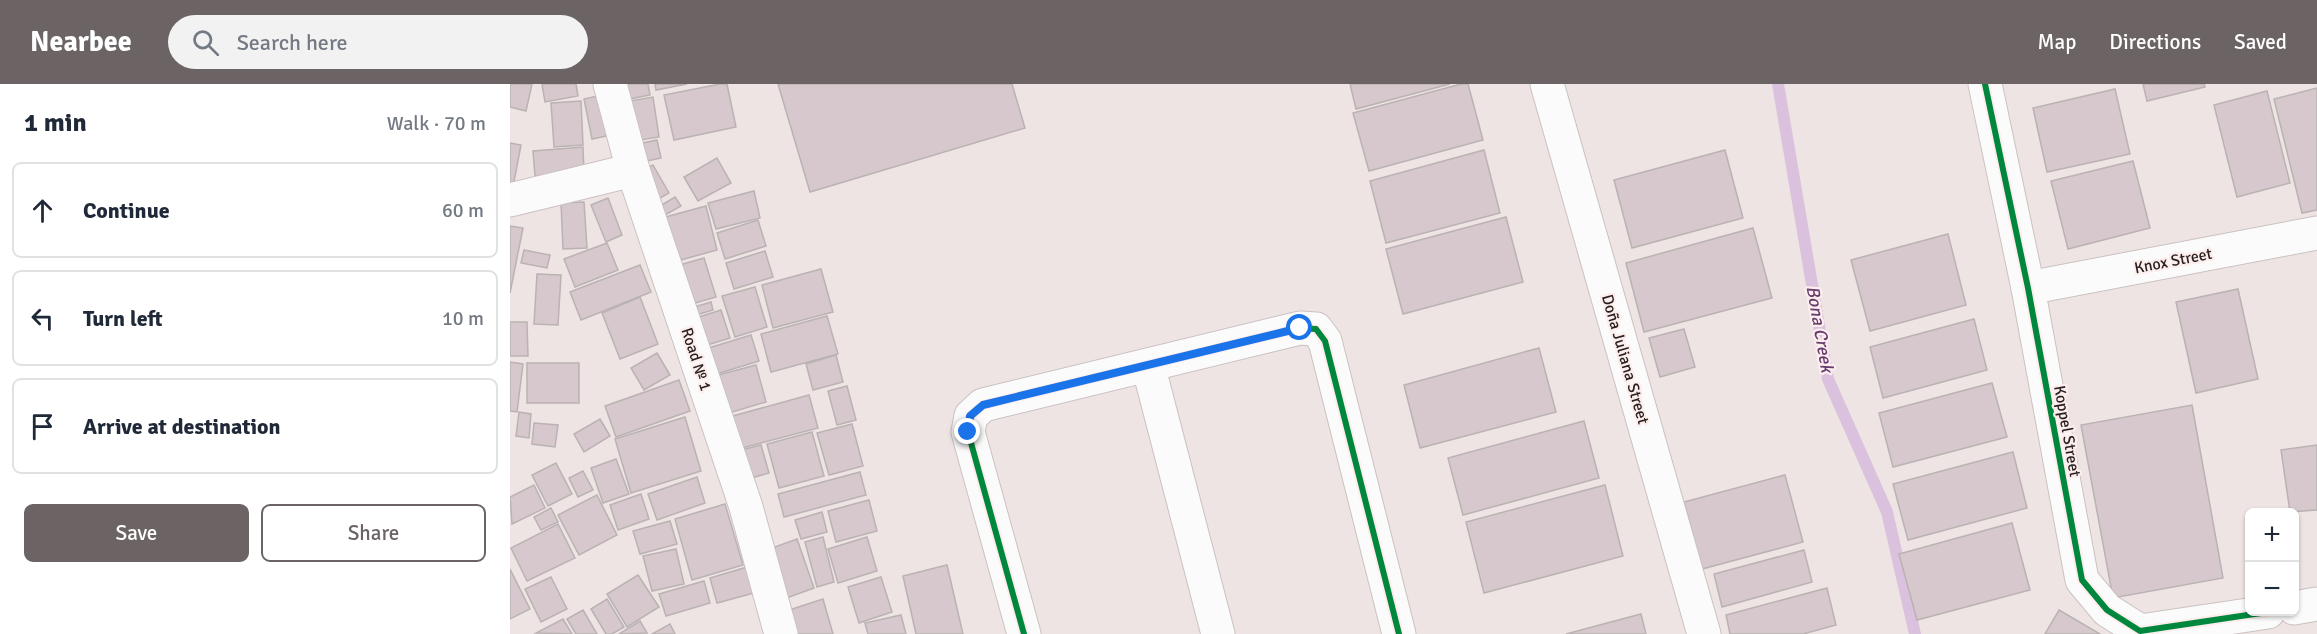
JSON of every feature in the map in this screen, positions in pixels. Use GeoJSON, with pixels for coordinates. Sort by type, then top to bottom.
{"type":"FeatureCollection","features":[{"type":"Feature","properties":{"kind":"street","name":"Road № 1"},"geometry":{"type":"LineString","coordinates":[[610,84],[633,170],[746,507],[781,634]]}},
{"type":"Feature","properties":{"kind":"street","name":"Doña Juliana Street"},"geometry":{"type":"LineString","coordinates":[[1547,84],[1704,634]]}},
{"type":"Feature","properties":{"kind":"street","name":"Koppel Street"},"geometry":{"type":"LineString","coordinates":[[1985,84],[2028,288],[2082,580],[2107,610],[2140,631],[2245,615]]}},
{"type":"Feature","properties":{"kind":"street"},"geometry":{"type":"LineString","coordinates":[[510,200],[633,170]]}},
{"type":"Feature","properties":{"kind":"street","name":"Knox Street"},"geometry":{"type":"LineString","coordinates":[[2028,288],[2317,233]]}},
{"type":"Feature","properties":{"kind":"street"},"geometry":{"type":"LineString","coordinates":[[1024,634],[968,432],[970,416],[983,405],[1300,328],[1316,329],[1325,342],[1399,634]]}},
{"type":"Feature","properties":{"kind":"street"},"geometry":{"type":"LineString","coordinates":[[1148,365],[1218,634]]}},
{"type":"Feature","properties":{"kind":"street"},"geometry":{"type":"LineString","coordinates":[[2299,607],[2317,604]]}},
{"type":"Feature","properties":{"kind":"building"},"geometry":{"type":"Polygon","coordinates":[[[510,84],[532,84],[526,111],[510,107],[510,84]]]}},
{"type":"Feature","properties":{"kind":"building"},"geometry":{"type":"Polygon","coordinates":[[[542,84],[576,84],[578,96],[545,102],[542,84]]]}},
{"type":"Feature","properties":{"kind":"building"},"geometry":{"type":"Polygon","coordinates":[[[627,84],[648,84],[650,95],[629,99],[627,84]]]}},
{"type":"Feature","properties":{"kind":"building"},"geometry":{"type":"Polygon","coordinates":[[[655,84],[687,84],[656,90],[655,84]]]}},
{"type":"Feature","properties":{"kind":"building"},"geometry":{"type":"Polygon","coordinates":[[[727,84],[736,127],[674,140],[664,95],[727,84]]]}},
{"type":"Feature","properties":{"kind":"building"},"geometry":{"type":"Polygon","coordinates":[[[778,84],[1012,84],[1025,128],[810,192],[778,84]]]}},
{"type":"Feature","properties":{"kind":"building"},"geometry":{"type":"Polygon","coordinates":[[[1350,84],[1450,84],[1356,109],[1350,84]]]}},
{"type":"Feature","properties":{"kind":"building"},"geometry":{"type":"Polygon","coordinates":[[[1468,84],[1483,140],[1369,171],[1353,113],[1468,84]]]}},
{"type":"Feature","properties":{"kind":"building"},"geometry":{"type":"Polygon","coordinates":[[[2143,84],[2204,84],[2205,87],[2147,101],[2143,84]]]}},
{"type":"Feature","properties":{"kind":"building"},"geometry":{"type":"Polygon","coordinates":[[[2317,88],[2317,210],[2302,213],[2274,99],[2317,88]]]}},
{"type":"Feature","properties":{"kind":"building"},"geometry":{"type":"Polygon","coordinates":[[[2115,89],[2130,154],[2047,172],[2033,108],[2115,89]]]}},
{"type":"Feature","properties":{"kind":"building"},"geometry":{"type":"Polygon","coordinates":[[[2267,91],[2290,183],[2237,197],[2214,105],[2267,91]]]}},
{"type":"Feature","properties":{"kind":"building"},"geometry":{"type":"Polygon","coordinates":[[[603,95],[611,135],[592,139],[584,99],[603,95]]]}},
{"type":"Feature","properties":{"kind":"building"},"geometry":{"type":"Polygon","coordinates":[[[653,97],[659,137],[622,143],[617,103],[653,97]]]}},
{"type":"Feature","properties":{"kind":"building"},"geometry":{"type":"Polygon","coordinates":[[[581,101],[583,145],[554,147],[551,103],[581,101]]]}},
{"type":"Feature","properties":{"kind":"building"},"geometry":{"type":"Polygon","coordinates":[[[657,140],[661,158],[628,165],[624,147],[657,140]]]}},
{"type":"Feature","properties":{"kind":"building"},"geometry":{"type":"Polygon","coordinates":[[[510,143],[521,145],[513,187],[510,186],[510,143]]]}},
{"type":"Feature","properties":{"kind":"building"},"geometry":{"type":"Polygon","coordinates":[[[583,147],[584,173],[535,176],[533,151],[583,147]]]}},
{"type":"Feature","properties":{"kind":"building"},"geometry":{"type":"Polygon","coordinates":[[[1484,150],[1500,213],[1386,243],[1370,181],[1484,150]]]}},
{"type":"Feature","properties":{"kind":"building"},"geometry":{"type":"Polygon","coordinates":[[[1725,150],[1743,218],[1632,248],[1614,180],[1725,150]]]}},
{"type":"Feature","properties":{"kind":"building"},"geometry":{"type":"Polygon","coordinates":[[[717,158],[731,183],[698,201],[684,177],[717,158]]]}},
{"type":"Feature","properties":{"kind":"building"},"geometry":{"type":"Polygon","coordinates":[[[2133,161],[2150,228],[2068,249],[2051,181],[2133,161]]]}},
{"type":"Feature","properties":{"kind":"building"},"geometry":{"type":"Polygon","coordinates":[[[653,165],[669,193],[648,205],[633,176],[653,165]]]}},
{"type":"Feature","properties":{"kind":"building"},"geometry":{"type":"Polygon","coordinates":[[[754,191],[760,218],[716,229],[708,203],[754,191]]]}},
{"type":"Feature","properties":{"kind":"building"},"geometry":{"type":"Polygon","coordinates":[[[675,197],[681,206],[665,215],[660,206],[675,197]]]}},
{"type":"Feature","properties":{"kind":"building"},"geometry":{"type":"Polygon","coordinates":[[[608,198],[622,235],[606,242],[591,205],[608,198]]]}},
{"type":"Feature","properties":{"kind":"building"},"geometry":{"type":"Polygon","coordinates":[[[584,202],[587,248],[563,249],[561,203],[584,202]]]}},
{"type":"Feature","properties":{"kind":"building"},"geometry":{"type":"Polygon","coordinates":[[[706,206],[717,250],[659,266],[647,222],[706,206]]]}},
{"type":"Feature","properties":{"kind":"building"},"geometry":{"type":"Polygon","coordinates":[[[1506,217],[1523,282],[1403,314],[1386,249],[1506,217]]]}},
{"type":"Feature","properties":{"kind":"building"},"geometry":{"type":"Polygon","coordinates":[[[758,220],[766,246],[725,259],[717,233],[758,220]]]}},
{"type":"Feature","properties":{"kind":"building"},"geometry":{"type":"Polygon","coordinates":[[[510,226],[523,228],[510,293],[510,226]]]}},
{"type":"Feature","properties":{"kind":"building"},"geometry":{"type":"Polygon","coordinates":[[[1753,228],[1772,298],[1644,332],[1626,263],[1753,228]]]}},
{"type":"Feature","properties":{"kind":"building"},"geometry":{"type":"Polygon","coordinates":[[[1948,234],[1966,305],[1870,331],[1851,260],[1948,234]]]}},
{"type":"Feature","properties":{"kind":"building"},"geometry":{"type":"Polygon","coordinates":[[[607,243],[618,270],[575,287],[564,259],[607,243]]]}},
{"type":"Feature","properties":{"kind":"building"},"geometry":{"type":"Polygon","coordinates":[[[524,250],[550,255],[547,268],[521,263],[524,250]]]}},
{"type":"Feature","properties":{"kind":"building"},"geometry":{"type":"Polygon","coordinates":[[[765,251],[773,277],[734,289],[726,263],[765,251]]]}},
{"type":"Feature","properties":{"kind":"building"},"geometry":{"type":"Polygon","coordinates":[[[704,258],[716,297],[674,309],[662,270],[704,258]]]}},
{"type":"Feature","properties":{"kind":"building"},"geometry":{"type":"Polygon","coordinates":[[[640,265],[651,292],[581,320],[570,292],[640,265]]]}},
{"type":"Feature","properties":{"kind":"building"},"geometry":{"type":"Polygon","coordinates":[[[821,269],[833,312],[773,328],[762,285],[821,269]]]}},
{"type":"Feature","properties":{"kind":"building"},"geometry":{"type":"Polygon","coordinates":[[[537,274],[561,275],[558,325],[534,324],[537,274]]]}},
{"type":"Feature","properties":{"kind":"building"},"geometry":{"type":"Polygon","coordinates":[[[755,287],[767,327],[735,337],[722,296],[755,287]]]}},
{"type":"Feature","properties":{"kind":"building"},"geometry":{"type":"Polygon","coordinates":[[[2238,289],[2258,379],[2196,393],[2176,302],[2238,289]]]}},
{"type":"Feature","properties":{"kind":"building"},"geometry":{"type":"Polygon","coordinates":[[[640,297],[658,344],[620,359],[602,313],[640,297]]]}},
{"type":"Feature","properties":{"kind":"building"},"geometry":{"type":"Polygon","coordinates":[[[711,302],[713,310],[683,319],[681,311],[711,302]]]}},
{"type":"Feature","properties":{"kind":"building"},"geometry":{"type":"Polygon","coordinates":[[[721,310],[730,338],[688,351],[680,323],[721,310]]]}},
{"type":"Feature","properties":{"kind":"building"},"geometry":{"type":"Polygon","coordinates":[[[827,316],[838,354],[771,372],[761,334],[827,316]]]}},
{"type":"Feature","properties":{"kind":"building"},"geometry":{"type":"Polygon","coordinates":[[[1974,319],[1987,370],[1883,398],[1870,347],[1974,319]]]}},
{"type":"Feature","properties":{"kind":"building"},"geometry":{"type":"Polygon","coordinates":[[[510,322],[527,322],[528,356],[510,356],[510,322]]]}},
{"type":"Feature","properties":{"kind":"building"},"geometry":{"type":"Polygon","coordinates":[[[1684,329],[1695,367],[1660,377],[1649,338],[1684,329]]]}},
{"type":"Feature","properties":{"kind":"building"},"geometry":{"type":"Polygon","coordinates":[[[751,335],[759,361],[710,376],[702,350],[751,335]]]}},
{"type":"Feature","properties":{"kind":"building"},"geometry":{"type":"Polygon","coordinates":[[[1539,348],[1556,412],[1420,448],[1404,385],[1539,348]]]}},
{"type":"Feature","properties":{"kind":"building"},"geometry":{"type":"Polygon","coordinates":[[[657,353],[670,375],[644,390],[631,368],[657,353]]]}},
{"type":"Feature","properties":{"kind":"building"},"geometry":{"type":"Polygon","coordinates":[[[836,355],[843,382],[813,390],[806,364],[836,355]]]}},
{"type":"Feature","properties":{"kind":"building"},"geometry":{"type":"Polygon","coordinates":[[[510,362],[523,364],[517,412],[510,411],[510,362]]]}},
{"type":"Feature","properties":{"kind":"building"},"geometry":{"type":"Polygon","coordinates":[[[527,363],[579,363],[579,403],[527,403],[527,363]]]}},
{"type":"Feature","properties":{"kind":"building"},"geometry":{"type":"Polygon","coordinates":[[[756,365],[766,402],[722,415],[711,377],[756,365]]]}},
{"type":"Feature","properties":{"kind":"building"},"geometry":{"type":"Polygon","coordinates":[[[679,380],[690,411],[616,437],[605,406],[679,380]]]}},
{"type":"Feature","properties":{"kind":"building"},"geometry":{"type":"Polygon","coordinates":[[[1992,383],[2007,437],[1893,467],[1879,413],[1992,383]]]}},
{"type":"Feature","properties":{"kind":"building"},"geometry":{"type":"Polygon","coordinates":[[[847,386],[856,420],[837,425],[828,391],[847,386]]]}},
{"type":"Feature","properties":{"kind":"building"},"geometry":{"type":"Polygon","coordinates":[[[809,395],[818,428],[727,452],[718,420],[809,395]]]}},
{"type":"Feature","properties":{"kind":"building"},"geometry":{"type":"Polygon","coordinates":[[[2192,405],[2223,578],[2113,598],[2081,425],[2192,405]]]}},
{"type":"Feature","properties":{"kind":"building"},"geometry":{"type":"Polygon","coordinates":[[[519,412],[531,414],[529,438],[516,436],[519,412]]]}},
{"type":"Feature","properties":{"kind":"building"},"geometry":{"type":"Polygon","coordinates":[[[685,417],[701,471],[631,493],[615,439],[685,417]]]}},
{"type":"Feature","properties":{"kind":"building"},"geometry":{"type":"Polygon","coordinates":[[[600,419],[610,436],[584,452],[574,434],[600,419]]]}},
{"type":"Feature","properties":{"kind":"building"},"geometry":{"type":"Polygon","coordinates":[[[1584,421],[1599,478],[1463,515],[1448,458],[1584,421]]]}},
{"type":"Feature","properties":{"kind":"building"},"geometry":{"type":"Polygon","coordinates":[[[534,423],[558,425],[555,447],[532,444],[534,423]]]}},
{"type":"Feature","properties":{"kind":"building"},"geometry":{"type":"Polygon","coordinates":[[[852,424],[863,466],[829,475],[817,433],[852,424]]]}},
{"type":"Feature","properties":{"kind":"building"},"geometry":{"type":"Polygon","coordinates":[[[812,432],[824,476],[779,488],[767,444],[812,432]]]}},
{"type":"Feature","properties":{"kind":"building"},"geometry":{"type":"Polygon","coordinates":[[[761,445],[769,473],[740,481],[733,452],[761,445]]]}},
{"type":"Feature","properties":{"kind":"building"},"geometry":{"type":"Polygon","coordinates":[[[2317,445],[2317,510],[2299,511],[2299,508],[2289,508],[2281,450],[2317,445]]]}},
{"type":"Feature","properties":{"kind":"building"},"geometry":{"type":"Polygon","coordinates":[[[2013,452],[2027,508],[1908,540],[1893,484],[2013,452]]]}},
{"type":"Feature","properties":{"kind":"building"},"geometry":{"type":"Polygon","coordinates":[[[616,459],[629,494],[603,503],[591,468],[616,459]]]}},
{"type":"Feature","properties":{"kind":"building"},"geometry":{"type":"Polygon","coordinates":[[[556,463],[572,494],[548,506],[532,475],[556,463]]]}},
{"type":"Feature","properties":{"kind":"building"},"geometry":{"type":"Polygon","coordinates":[[[583,471],[593,490],[578,497],[569,478],[583,471]]]}},
{"type":"Feature","properties":{"kind":"building"},"geometry":{"type":"Polygon","coordinates":[[[860,472],[866,495],[784,517],[778,494],[860,472]]]}},
{"type":"Feature","properties":{"kind":"building"},"geometry":{"type":"Polygon","coordinates":[[[1785,475],[1803,542],[1702,569],[1684,502],[1785,475]]]}},
{"type":"Feature","properties":{"kind":"building"},"geometry":{"type":"Polygon","coordinates":[[[697,477],[705,503],[657,520],[648,494],[697,477]]]}},
{"type":"Feature","properties":{"kind":"building"},"geometry":{"type":"Polygon","coordinates":[[[534,485],[545,508],[512,524],[510,497],[534,485]]]}},
{"type":"Feature","properties":{"kind":"building"},"geometry":{"type":"Polygon","coordinates":[[[1605,485],[1623,556],[1484,593],[1466,522],[1605,485]]]}},
{"type":"Feature","properties":{"kind":"building"},"geometry":{"type":"Polygon","coordinates":[[[641,494],[649,519],[618,530],[610,505],[641,494]]]}},
{"type":"Feature","properties":{"kind":"building"},"geometry":{"type":"Polygon","coordinates":[[[597,495],[617,535],[579,555],[558,515],[597,495]]]}},
{"type":"Feature","properties":{"kind":"building"},"geometry":{"type":"Polygon","coordinates":[[[869,500],[877,531],[836,542],[828,511],[869,500]]]}},
{"type":"Feature","properties":{"kind":"building"},"geometry":{"type":"Polygon","coordinates":[[[725,504],[743,565],[692,580],[675,519],[725,504]]]}},
{"type":"Feature","properties":{"kind":"building"},"geometry":{"type":"Polygon","coordinates":[[[551,508],[558,522],[541,530],[534,517],[551,508]]]}},
{"type":"Feature","properties":{"kind":"building"},"geometry":{"type":"Polygon","coordinates":[[[822,512],[827,532],[801,539],[795,520],[822,512]]]}},
{"type":"Feature","properties":{"kind":"building"},"geometry":{"type":"Polygon","coordinates":[[[670,521],[677,544],[640,554],[633,531],[670,521]]]}},
{"type":"Feature","properties":{"kind":"building"},"geometry":{"type":"Polygon","coordinates":[[[2012,523],[2030,590],[1917,620],[1899,554],[2012,523]]]}},
{"type":"Feature","properties":{"kind":"building"},"geometry":{"type":"Polygon","coordinates":[[[558,524],[575,558],[527,581],[511,548],[558,524]]]}},
{"type":"Feature","properties":{"kind":"building"},"geometry":{"type":"Polygon","coordinates":[[[823,537],[834,582],[817,587],[805,542],[823,537]]]}},
{"type":"Feature","properties":{"kind":"building"},"geometry":{"type":"Polygon","coordinates":[[[867,537],[877,571],[838,583],[828,549],[867,537]]]}},
{"type":"Feature","properties":{"kind":"building"},"geometry":{"type":"Polygon","coordinates":[[[797,539],[814,588],[770,604],[753,555],[797,539]]]}},
{"type":"Feature","properties":{"kind":"building"},"geometry":{"type":"Polygon","coordinates":[[[676,549],[684,584],[652,591],[643,556],[676,549]]]}},
{"type":"Feature","properties":{"kind":"building"},"geometry":{"type":"Polygon","coordinates":[[[1804,550],[1812,582],[1722,607],[1714,574],[1804,550]]]}},
{"type":"Feature","properties":{"kind":"building"},"geometry":{"type":"Polygon","coordinates":[[[947,565],[963,634],[916,634],[903,576],[947,565]]]}},
{"type":"Feature","properties":{"kind":"building"},"geometry":{"type":"Polygon","coordinates":[[[747,567],[754,593],[717,603],[710,578],[747,567]]]}},
{"type":"Feature","properties":{"kind":"building"},"geometry":{"type":"Polygon","coordinates":[[[510,569],[530,609],[510,619],[510,569]]]}},
{"type":"Feature","properties":{"kind":"building"},"geometry":{"type":"Polygon","coordinates":[[[638,575],[659,607],[627,627],[607,594],[638,575]]]}},
{"type":"Feature","properties":{"kind":"building"},"geometry":{"type":"Polygon","coordinates":[[[551,577],[567,609],[541,622],[525,589],[551,577]]]}},
{"type":"Feature","properties":{"kind":"building"},"geometry":{"type":"Polygon","coordinates":[[[881,577],[892,612],[859,623],[848,587],[881,577]]]}},
{"type":"Feature","properties":{"kind":"building"},"geometry":{"type":"Polygon","coordinates":[[[704,581],[710,603],[666,616],[659,594],[704,581]]]}},
{"type":"Feature","properties":{"kind":"building"},"geometry":{"type":"Polygon","coordinates":[[[1827,588],[1836,625],[1803,634],[1730,634],[1726,615],[1827,588]]]}},
{"type":"Feature","properties":{"kind":"building"},"geometry":{"type":"Polygon","coordinates":[[[607,599],[624,627],[612,634],[606,634],[591,609],[607,599]]]}},
{"type":"Feature","properties":{"kind":"building"},"geometry":{"type":"Polygon","coordinates":[[[823,599],[833,634],[782,634],[777,614],[823,599]]]}},
{"type":"Feature","properties":{"kind":"building"},"geometry":{"type":"Polygon","coordinates":[[[583,610],[597,634],[576,634],[567,619],[583,610]]]}},
{"type":"Feature","properties":{"kind":"building"},"geometry":{"type":"Polygon","coordinates":[[[2059,610],[2100,634],[2045,634],[2059,610]]]}},
{"type":"Feature","properties":{"kind":"building"},"geometry":{"type":"Polygon","coordinates":[[[1641,614],[1646,634],[1566,634],[1641,614]]]}},
{"type":"Feature","properties":{"kind":"building"},"geometry":{"type":"Polygon","coordinates":[[[901,615],[906,634],[868,634],[865,623],[901,615]]]}},
{"type":"Feature","properties":{"kind":"building"},"geometry":{"type":"Polygon","coordinates":[[[563,619],[572,634],[536,633],[563,619]]]}},
{"type":"Feature","properties":{"kind":"building"},"geometry":{"type":"Polygon","coordinates":[[[640,621],[647,633],[619,634],[640,621]]]}},
{"type":"Feature","properties":{"kind":"building"},"geometry":{"type":"Polygon","coordinates":[[[670,624],[675,634],[652,634],[670,624]]]}},
{"type":"Feature","properties":{"kind":"waterway","name":"Bona Creek"},"geometry":{"type":"LineString","coordinates":[[1778,84],[1828,379],[1887,512],[1915,634]]}},
{"type":"Feature","properties":{"kind":"cycle path"},"geometry":{"type":"LineString","coordinates":[[1985,84],[2028,288],[2082,580],[2107,610],[2140,631],[2245,615]]}},
{"type":"Feature","properties":{"kind":"cycle path"},"geometry":{"type":"LineString","coordinates":[[1024,634],[968,432],[971,416],[983,405],[1300,328],[1316,329],[1325,341],[1399,634]]}},
{"type":"Feature","properties":{"kind":"route"},"geometry":{"type":"LineString","coordinates":[[968,432],[970,416],[983,405],[1300,328]]}}]}
